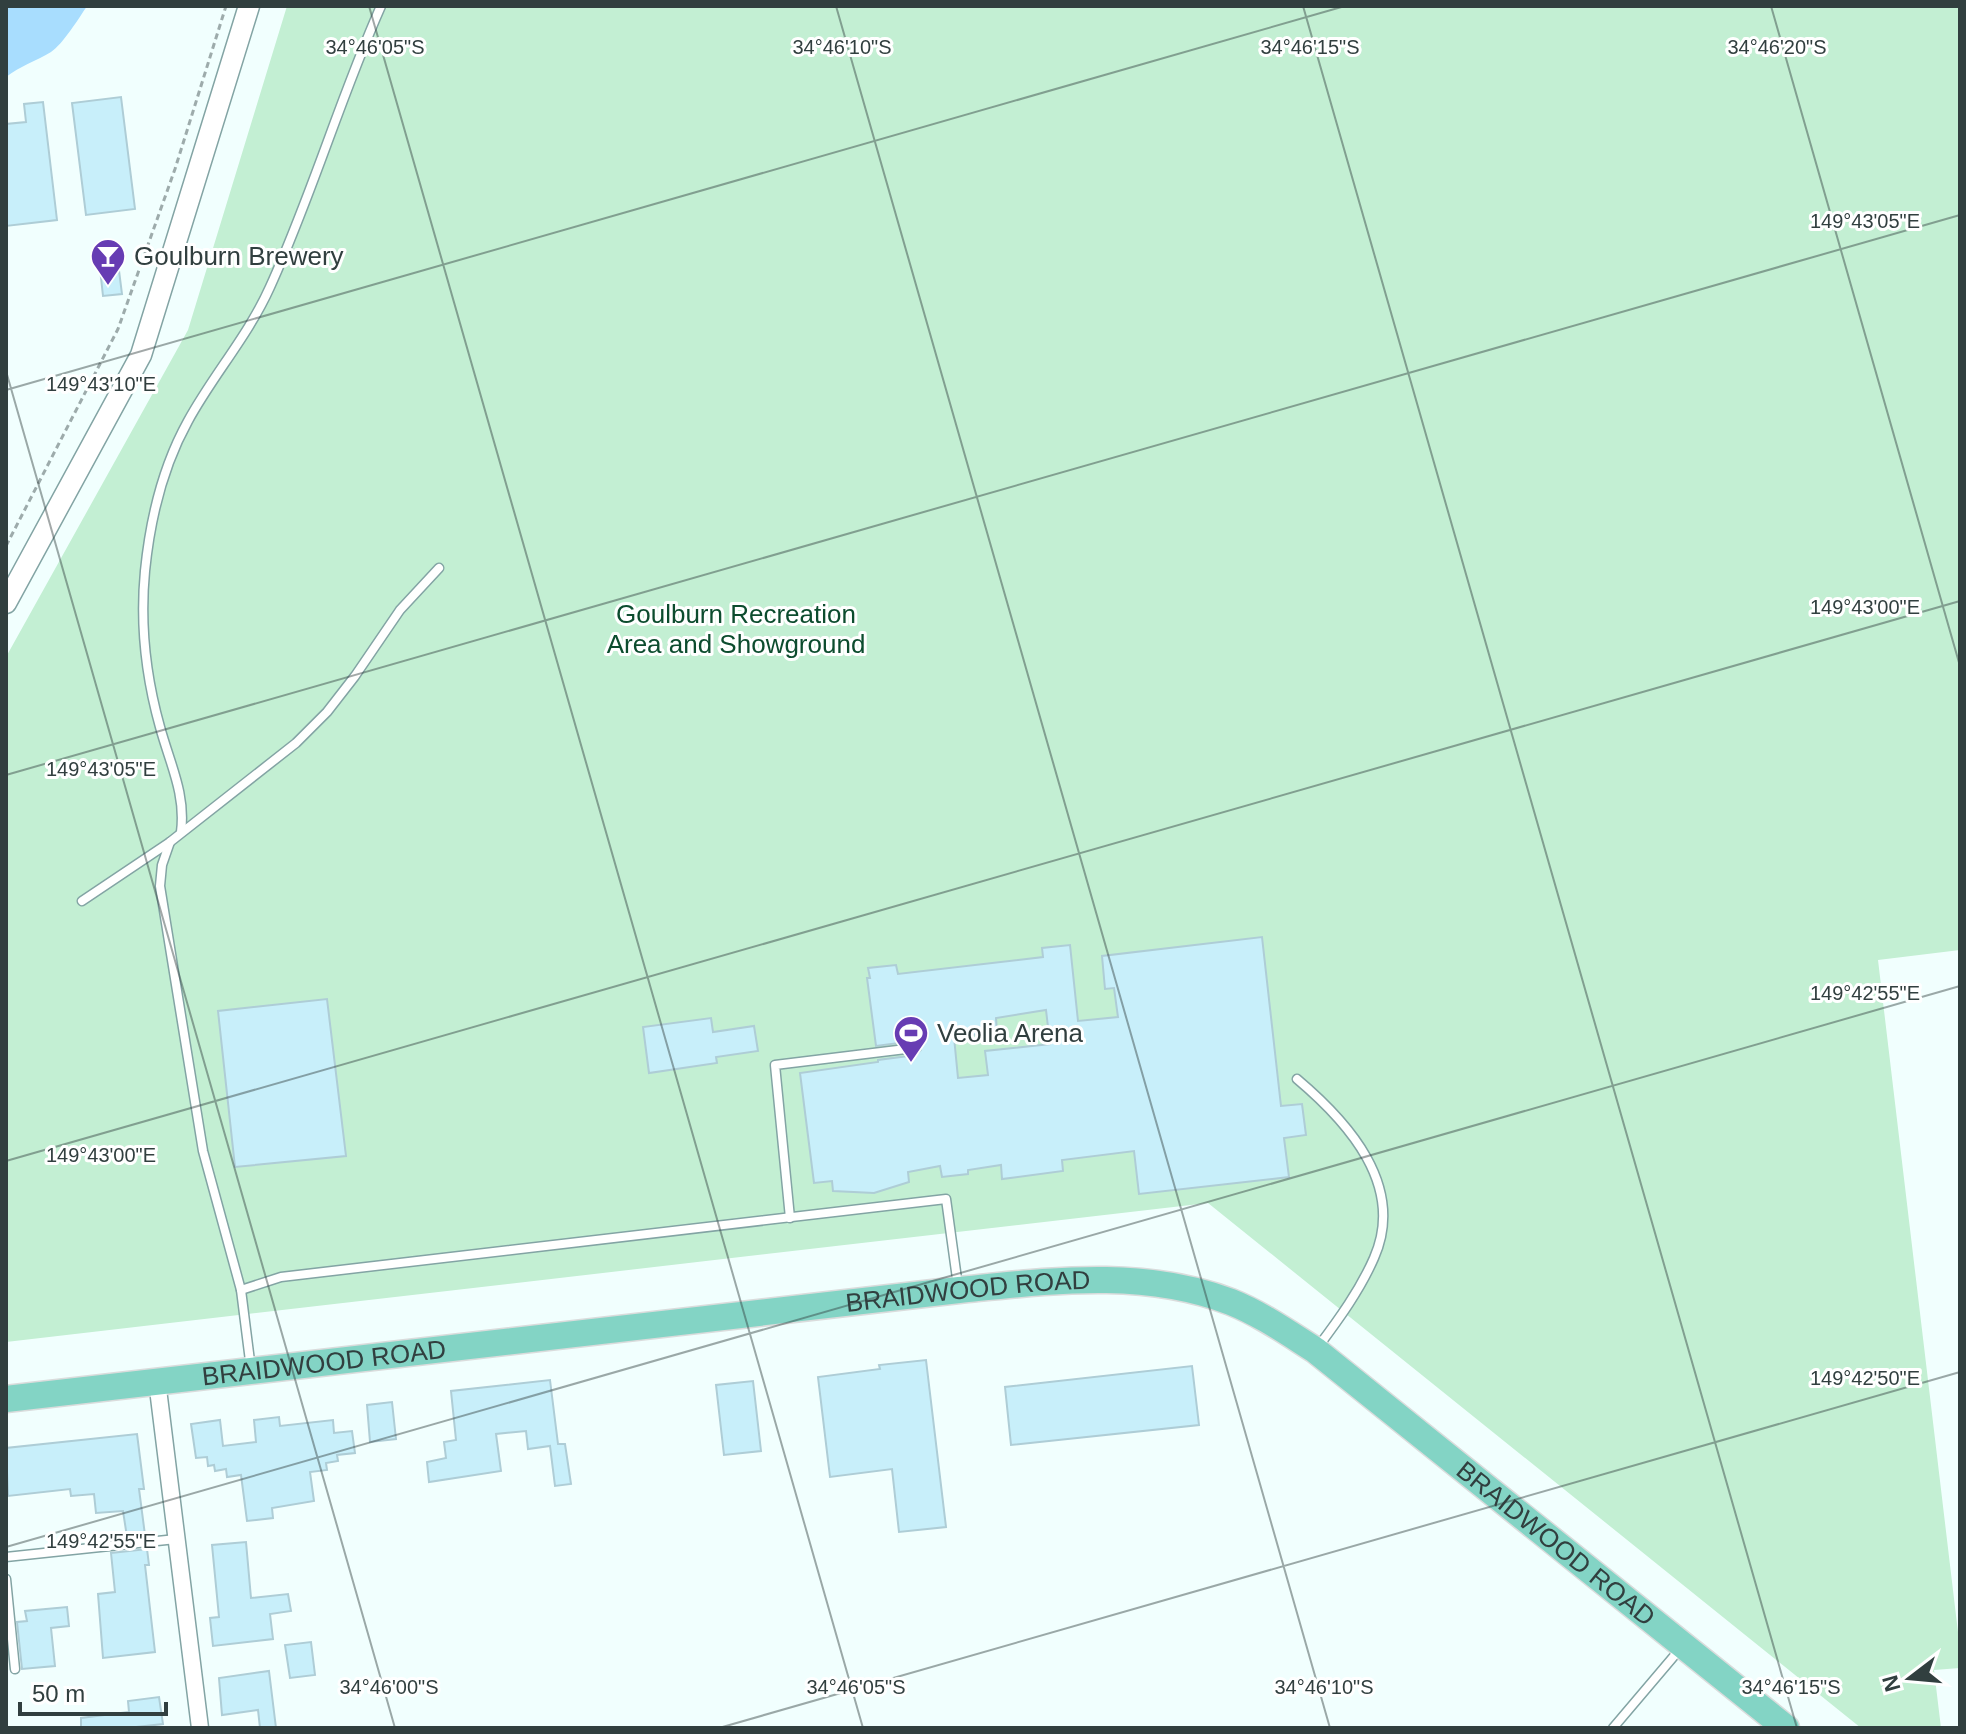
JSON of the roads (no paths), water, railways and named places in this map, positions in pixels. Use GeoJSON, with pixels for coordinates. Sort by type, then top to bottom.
{"type":"FeatureCollection","features":[{"type":"Feature","properties":{"kind":"main road","name":"BRAIDWOOD ROAD"},"geometry":{"type":"LineString","coordinates":[[6,1399],[1072,1279],[1136,1280],[1186,1288],[1232,1302],[1315,1350],[1786,1728]]}},
{"type":"Feature","properties":{"kind":"street"},"geometry":{"type":"LineString","coordinates":[[6,603],[141,355],[249,6]]}},
{"type":"Feature","properties":{"kind":"street"},"geometry":{"type":"LineString","coordinates":[[157,1381],[200,1728]]}},
{"type":"Feature","properties":{"kind":"lane"},"geometry":{"type":"LineString","coordinates":[[181,832],[184,810],[159,725],[143,620],[145,570],[154,518],[167,467],[187,422],[250,328],[298,226],[364,44],[381,6]]}},
{"type":"Feature","properties":{"kind":"lane"},"geometry":{"type":"LineString","coordinates":[[82,901],[170,842],[296,743],[327,712],[400,610],[439,568]]}},
{"type":"Feature","properties":{"kind":"lane"},"geometry":{"type":"LineString","coordinates":[[170,842],[162,865],[160,886],[203,1151],[241,1290],[251,1370]]}},
{"type":"Feature","properties":{"kind":"lane"},"geometry":{"type":"LineString","coordinates":[[790,1218],[775,1065],[914,1048]]}},
{"type":"Feature","properties":{"kind":"lane"},"geometry":{"type":"LineString","coordinates":[[1297,1079],[1346,1127],[1366,1155],[1377,1178],[1384,1205],[1382,1231],[1375,1256],[1357,1291],[1315,1350]]}},
{"type":"Feature","properties":{"kind":"lane"},"geometry":{"type":"LineString","coordinates":[[241,1290],[281,1277],[946,1199],[959,1290]]}},
{"type":"Feature","properties":{"kind":"lane"},"geometry":{"type":"LineString","coordinates":[[6,1557],[178,1539]]}},
{"type":"Feature","properties":{"kind":"lane"},"geometry":{"type":"LineString","coordinates":[[6,1579],[15,1669]]}},
{"type":"Feature","properties":{"kind":"lane"},"geometry":{"type":"LineString","coordinates":[[1613,1728],[1683,1646]]}},
{"type":"Feature","properties":{"kind":"water"},"geometry":{"type":"Polygon","coordinates":[[[6,6],[87,6],[56,48],[6,77],[6,6]]]}},
{"type":"Feature","properties":{"kind":"place","name":"Goulburn Brewery"},"geometry":{"type":"Point","coordinates":[108,287]}},
{"type":"Feature","properties":{"kind":"place","name":"Veolia Arena"},"geometry":{"type":"Point","coordinates":[911,1064]}},
{"type":"Feature","properties":{"kind":"park label","name":"Goulburn Recreation Area and Showground"},"geometry":{"type":"Point","coordinates":[736,629]}}]}
